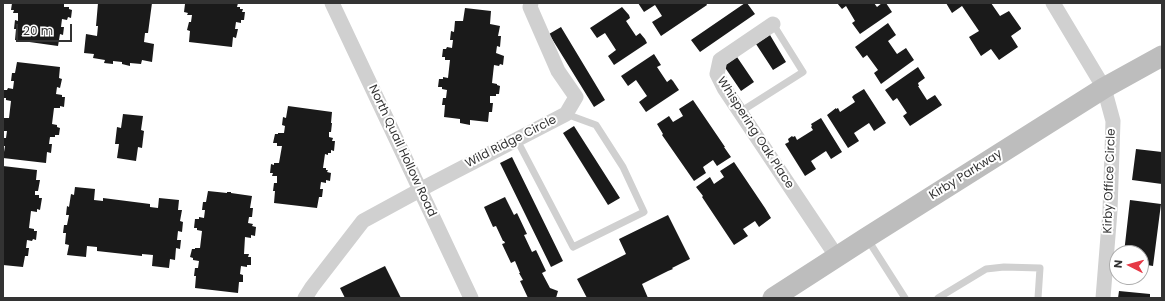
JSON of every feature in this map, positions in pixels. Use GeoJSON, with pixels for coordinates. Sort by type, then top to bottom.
{"type":"FeatureCollection","features":[{"type":"Feature","properties":{"kind":"main road","name":"Kirby Parkway"},"geometry":{"type":"LineString","coordinates":[[773,298],[1104,88],[1162,56]]}},
{"type":"Feature","properties":{"kind":"street","name":"North Quail Hollow Road"},"geometry":{"type":"LineString","coordinates":[[332,3],[425,187],[471,298]]}},
{"type":"Feature","properties":{"kind":"street","name":"Wild Ridge Circle"},"geometry":{"type":"LineString","coordinates":[[305,298],[312,286],[363,221],[566,114],[576,97],[558,71],[530,7],[531,3]]}},
{"type":"Feature","properties":{"kind":"street","name":"Kirby Office Circle"},"geometry":{"type":"LineString","coordinates":[[1052,3],[1104,88],[1113,122],[1110,211],[1103,298]]}},
{"type":"Feature","properties":{"kind":"street","name":"Whispering Oak Place"},"geometry":{"type":"LineString","coordinates":[[773,24],[720,60],[717,74],[724,88],[837,257]]}},
{"type":"Feature","properties":{"kind":"lane"},"geometry":{"type":"LineString","coordinates":[[740,112],[802,72],[773,24]]}},
{"type":"Feature","properties":{"kind":"lane"},"geometry":{"type":"LineString","coordinates":[[517,140],[573,247],[644,212],[623,167],[596,125],[566,114]]}},
{"type":"Feature","properties":{"kind":"lane"},"geometry":{"type":"LineString","coordinates":[[866,238],[905,298]]}},
{"type":"Feature","properties":{"kind":"lane"},"geometry":{"type":"LineString","coordinates":[[938,298],[986,269],[1004,267],[1040,268],[1038,298]]}},
{"type":"Feature","properties":{"kind":"building"},"geometry":{"type":"Polygon","coordinates":[[[12,3],[64,3],[64,7],[69,7],[69,9],[72,10],[71,18],[68,17],[67,20],[62,19],[61,27],[64,27],[63,35],[60,34],[58,46],[15,40],[15,20],[18,21],[18,13],[13,13],[14,10],[11,10],[12,3]]]}},
{"type":"Feature","properties":{"kind":"building"},"geometry":{"type":"Polygon","coordinates":[[[98,3],[152,3],[148,33],[145,33],[144,42],[154,44],[152,62],[142,60],[141,64],[130,63],[130,66],[122,64],[122,62],[113,61],[113,64],[104,63],[105,60],[93,58],[94,54],[84,53],[86,34],[97,36],[98,26],[96,26],[98,3]]]}},
{"type":"Feature","properties":{"kind":"building"},"geometry":{"type":"Polygon","coordinates":[[[238,3],[237,7],[243,9],[242,12],[245,12],[244,20],[241,20],[241,23],[236,22],[235,29],[238,29],[236,38],[233,37],[232,47],[189,42],[190,31],[187,30],[189,22],[191,22],[192,15],[187,15],[188,13],[184,12],[185,4],[238,3]]]}},
{"type":"Feature","properties":{"kind":"building"},"geometry":{"type":"Polygon","coordinates":[[[638,3],[706,3],[707,5],[661,36],[652,22],[662,16],[655,5],[644,12],[638,3]]]}},
{"type":"Feature","properties":{"kind":"building"},"geometry":{"type":"Polygon","coordinates":[[[747,3],[755,14],[700,52],[691,40],[747,3]]]}},
{"type":"Feature","properties":{"kind":"building"},"geometry":{"type":"Polygon","coordinates":[[[837,3],[874,3],[877,7],[882,3],[886,3],[892,12],[860,34],[852,23],[855,21],[846,6],[842,9],[837,3]]]}},
{"type":"Feature","properties":{"kind":"building"},"geometry":{"type":"Polygon","coordinates":[[[946,3],[991,3],[1000,16],[1009,11],[1021,28],[1011,36],[1018,47],[999,60],[991,49],[981,56],[969,37],[979,31],[962,6],[952,13],[946,3]]]}},
{"type":"Feature","properties":{"kind":"building"},"geometry":{"type":"Polygon","coordinates":[[[622,7],[629,15],[630,18],[626,21],[636,36],[640,33],[647,43],[614,65],[608,56],[616,50],[605,33],[597,38],[590,28],[622,7]]]}},
{"type":"Feature","properties":{"kind":"building"},"geometry":{"type":"Polygon","coordinates":[[[465,8],[491,11],[490,24],[500,26],[498,36],[501,36],[500,47],[497,46],[496,53],[504,56],[503,65],[494,65],[492,83],[500,86],[499,94],[496,94],[496,96],[490,96],[490,103],[493,103],[492,112],[489,112],[488,122],[470,120],[470,125],[460,123],[460,119],[444,117],[445,105],[442,105],[443,98],[446,98],[447,90],[442,89],[442,87],[438,87],[439,79],[443,79],[443,77],[448,78],[450,60],[445,60],[445,57],[442,57],[443,49],[446,49],[447,47],[452,48],[453,40],[450,40],[451,31],[454,32],[455,21],[463,21],[465,8]]]}},
{"type":"Feature","properties":{"kind":"building"},"geometry":{"type":"Polygon","coordinates":[[[888,23],[896,35],[888,41],[897,54],[906,48],[914,60],[881,84],[874,73],[878,70],[867,55],[863,58],[855,47],[888,23]]]}},
{"type":"Feature","properties":{"kind":"building"},"geometry":{"type":"Polygon","coordinates":[[[561,27],[605,100],[594,107],[549,34],[561,27]]]}},
{"type":"Feature","properties":{"kind":"building"},"geometry":{"type":"Polygon","coordinates":[[[770,35],[786,62],[773,70],[756,44],[770,35]]]}},
{"type":"Feature","properties":{"kind":"building"},"geometry":{"type":"Polygon","coordinates":[[[654,54],[661,65],[657,67],[667,82],[671,79],[679,90],[646,112],[639,102],[647,96],[636,80],[628,86],[621,76],[654,54]]]}},
{"type":"Feature","properties":{"kind":"building"},"geometry":{"type":"Polygon","coordinates":[[[737,57],[754,82],[741,91],[724,66],[737,57]]]}},
{"type":"Feature","properties":{"kind":"building"},"geometry":{"type":"Polygon","coordinates":[[[17,62],[60,67],[59,78],[62,79],[60,88],[57,87],[56,94],[65,97],[64,107],[60,106],[60,108],[54,108],[52,124],[57,125],[57,127],[60,128],[59,135],[50,137],[49,144],[52,144],[51,153],[47,152],[46,163],[3,158],[5,146],[3,146],[3,138],[6,138],[7,131],[3,131],[3,118],[9,118],[11,101],[3,98],[4,90],[7,90],[8,88],[13,89],[14,81],[11,81],[12,73],[15,73],[17,62]]]}},
{"type":"Feature","properties":{"kind":"building"},"geometry":{"type":"Polygon","coordinates":[[[918,67],[925,78],[918,83],[918,86],[927,100],[935,95],[942,105],[910,126],[903,116],[907,113],[897,98],[893,101],[885,90],[918,67]]]}},
{"type":"Feature","properties":{"kind":"building"},"geometry":{"type":"Polygon","coordinates":[[[864,89],[886,123],[874,131],[869,123],[854,133],[859,141],[848,148],[827,115],[836,108],[838,108],[840,112],[855,102],[852,97],[864,89]]]}},
{"type":"Feature","properties":{"kind":"building"},"geometry":{"type":"Polygon","coordinates":[[[693,100],[731,157],[717,166],[713,160],[703,167],[706,173],[694,181],[662,135],[663,134],[657,124],[669,116],[673,122],[683,116],[679,109],[693,100]]]}},
{"type":"Feature","properties":{"kind":"building"},"geometry":{"type":"Polygon","coordinates":[[[288,106],[332,112],[331,132],[329,132],[329,137],[333,138],[332,141],[335,141],[334,151],[331,150],[331,153],[328,153],[328,155],[325,154],[323,168],[326,168],[326,170],[328,170],[327,172],[331,173],[330,181],[326,180],[326,183],[321,182],[320,189],[323,189],[322,197],[319,197],[317,208],[274,203],[275,191],[273,191],[274,183],[277,183],[277,176],[272,176],[273,173],[270,173],[271,164],[274,165],[274,163],[279,163],[282,146],[277,146],[277,143],[273,143],[275,134],[284,133],[285,126],[282,125],[283,117],[286,118],[288,106]]]}},
{"type":"Feature","properties":{"kind":"building"},"geometry":{"type":"Polygon","coordinates":[[[123,114],[143,116],[141,130],[144,131],[142,148],[138,147],[136,161],[117,158],[119,144],[115,144],[117,127],[121,128],[123,114]]]}},
{"type":"Feature","properties":{"kind":"building"},"geometry":{"type":"Polygon","coordinates":[[[821,118],[842,152],[831,159],[826,151],[811,161],[816,169],[805,176],[785,144],[789,142],[788,139],[792,136],[795,136],[797,140],[813,130],[811,124],[821,118]]]}},
{"type":"Feature","properties":{"kind":"building"},"geometry":{"type":"Polygon","coordinates":[[[574,126],[620,198],[608,205],[563,133],[574,126]]]}},
{"type":"Feature","properties":{"kind":"building"},"geometry":{"type":"Polygon","coordinates":[[[1136,149],[1162,152],[1162,184],[1132,180],[1136,149]]]}},
{"type":"Feature","properties":{"kind":"building"},"geometry":{"type":"Polygon","coordinates":[[[512,157],[563,261],[551,267],[500,163],[512,157]]]}},
{"type":"Feature","properties":{"kind":"building"},"geometry":{"type":"Polygon","coordinates":[[[734,162],[771,218],[759,227],[755,221],[743,229],[748,236],[734,245],[696,187],[710,177],[714,184],[724,177],[720,171],[734,162]]]}},
{"type":"Feature","properties":{"kind":"building"},"geometry":{"type":"Polygon","coordinates":[[[3,166],[37,170],[36,180],[40,180],[38,191],[35,191],[35,195],[39,195],[39,198],[42,198],[40,210],[37,209],[37,212],[31,211],[29,228],[37,231],[36,240],[27,240],[26,248],[29,248],[28,256],[25,256],[23,267],[3,265],[3,166]]]}},
{"type":"Feature","properties":{"kind":"building"},"geometry":{"type":"Polygon","coordinates":[[[75,187],[95,189],[94,200],[103,201],[103,198],[150,204],[150,207],[158,208],[159,198],[179,200],[178,210],[182,210],[180,221],[183,222],[182,232],[178,231],[177,240],[181,240],[180,249],[176,248],[175,260],[170,259],[169,268],[152,266],[153,255],[142,254],[142,256],[97,251],[97,247],[87,246],[86,257],[67,255],[69,245],[65,244],[66,233],[63,233],[64,225],[67,225],[69,215],[66,215],[67,206],[69,207],[71,194],[74,195],[75,187]]]}},
{"type":"Feature","properties":{"kind":"building"},"geometry":{"type":"Polygon","coordinates":[[[208,191],[231,192],[252,196],[250,208],[253,208],[252,217],[249,217],[248,223],[253,224],[252,226],[256,227],[255,236],[251,235],[251,238],[245,237],[244,254],[249,254],[248,257],[251,257],[251,265],[247,265],[247,267],[241,266],[240,274],[243,275],[243,282],[239,282],[238,293],[195,288],[195,268],[198,268],[199,261],[193,260],[193,258],[190,257],[192,249],[200,248],[202,231],[194,228],[195,219],[199,219],[199,217],[204,218],[205,210],[202,210],[203,202],[206,202],[208,191]]]}},
{"type":"Feature","properties":{"kind":"building"},"geometry":{"type":"Polygon","coordinates":[[[505,197],[514,215],[517,213],[527,234],[524,235],[532,252],[536,250],[546,271],[542,273],[550,288],[558,291],[556,298],[528,298],[520,281],[523,280],[515,261],[511,263],[502,244],[505,243],[496,226],[493,227],[484,207],[505,197]]]}},
{"type":"Feature","properties":{"kind":"building"},"geometry":{"type":"Polygon","coordinates":[[[1130,200],[1161,204],[1153,266],[1149,265],[1149,245],[1125,245],[1130,200]]]}},
{"type":"Feature","properties":{"kind":"building"},"geometry":{"type":"Polygon","coordinates":[[[668,215],[690,259],[642,284],[648,298],[587,298],[577,279],[626,254],[619,239],[668,215]]]}},
{"type":"Feature","properties":{"kind":"building"},"geometry":{"type":"Polygon","coordinates":[[[385,266],[401,298],[345,298],[340,288],[385,266]]]}},
{"type":"Feature","properties":{"kind":"building"},"geometry":{"type":"Polygon","coordinates":[[[1119,291],[1150,294],[1150,298],[1118,298],[1119,291]]]}}]}
